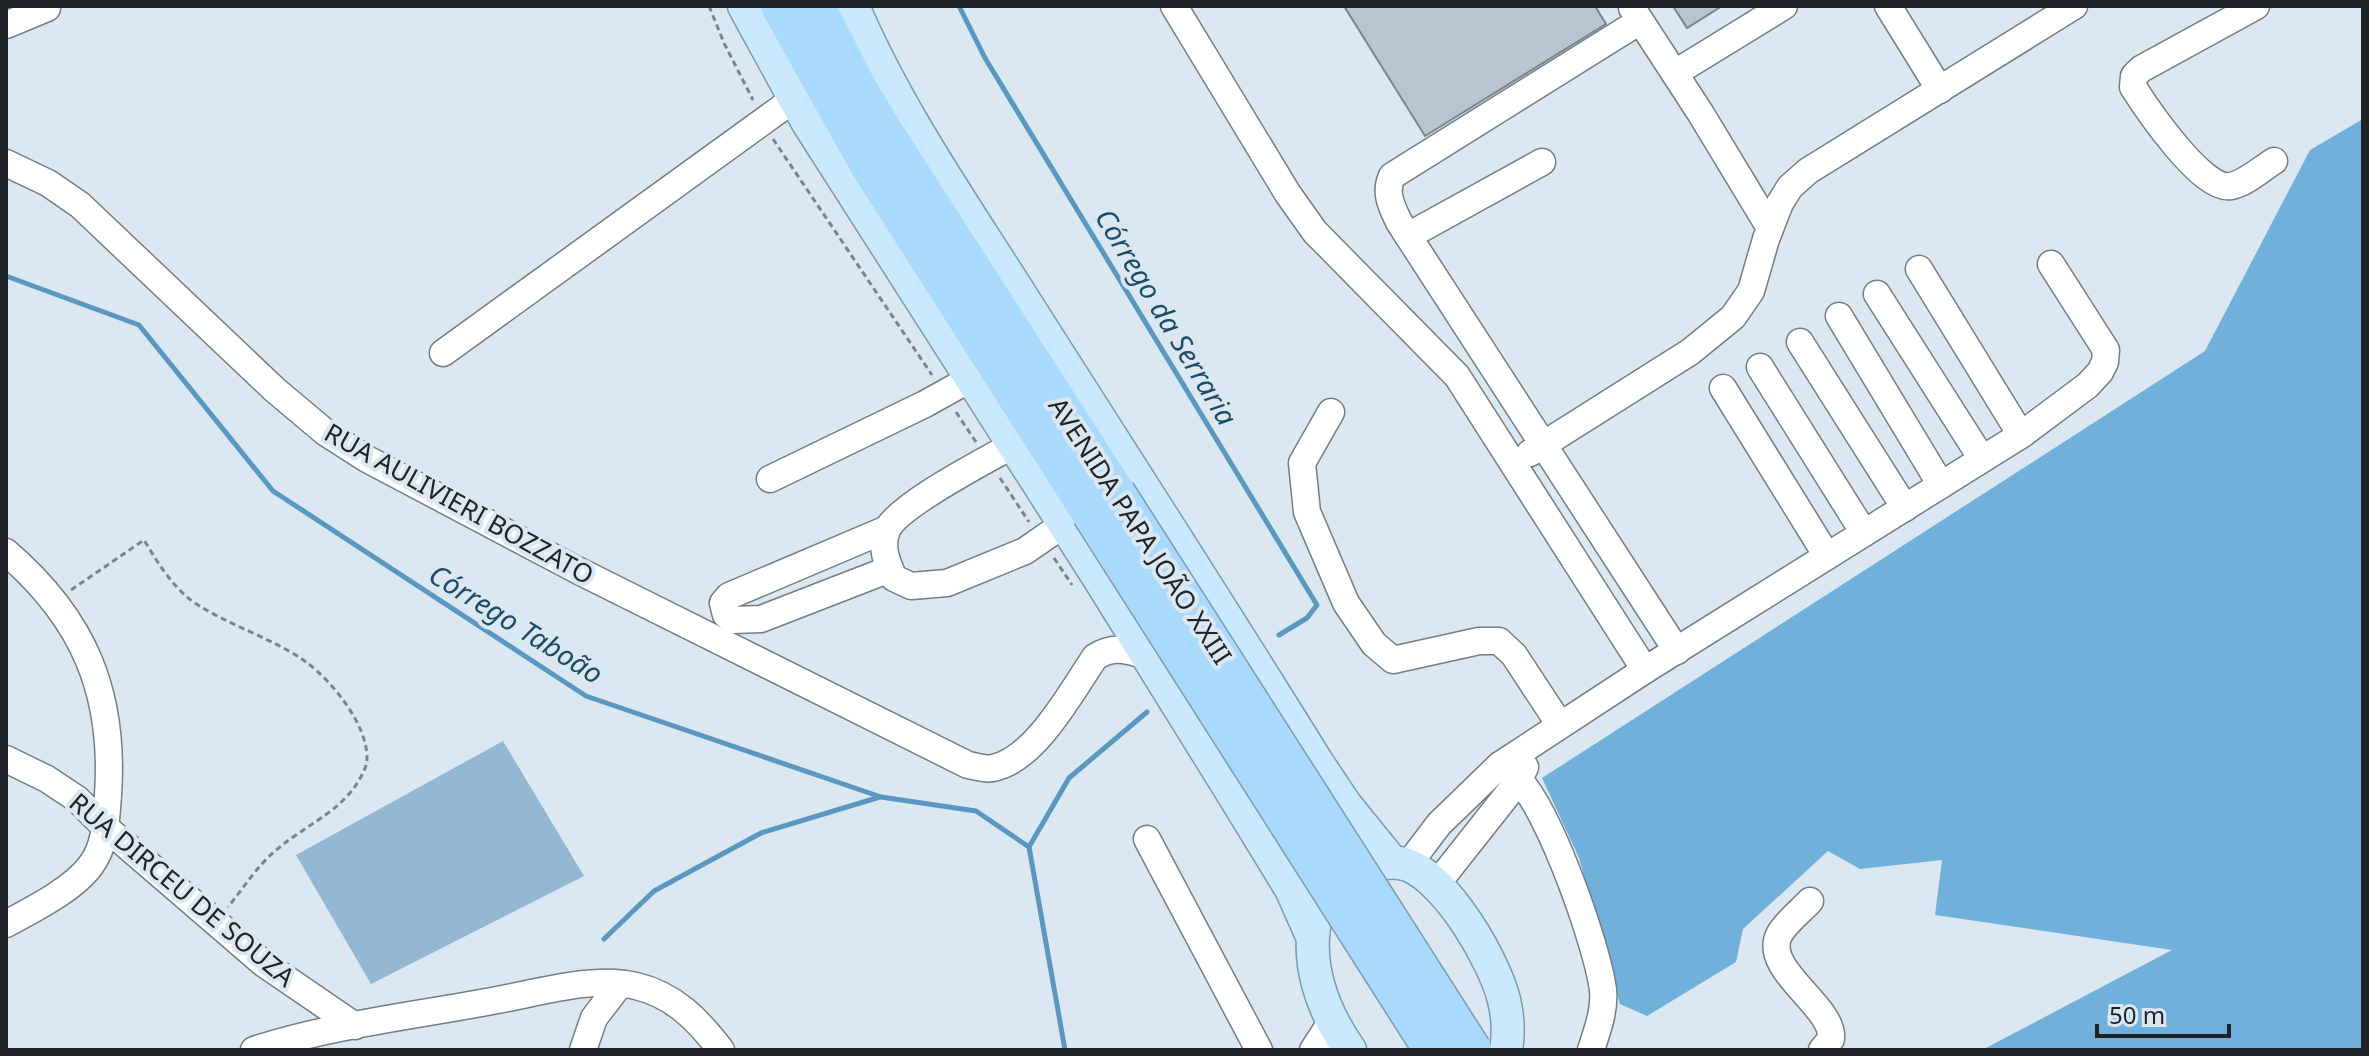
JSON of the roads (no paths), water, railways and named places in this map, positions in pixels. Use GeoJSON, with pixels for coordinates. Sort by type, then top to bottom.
{"type":"FeatureCollection","features":[{"type":"Feature","properties":{"kind":"highway","name":"AVENIDA PAPA JOÃO XXIII"},"geometry":{"type":"LineString","coordinates":[[780,6],[869,165],[1433,1050]]}},
{"type":"Feature","properties":{"kind":"highway","name":"AVENIDA PAPA JOÃO XXIII"},"geometry":{"type":"LineString","coordinates":[[816,6],[858,89],[1090,510],[1500,1047]]}},
{"type":"Feature","properties":{"kind":"main road","name":"AVENIDA PAPA JOÃO XXIII"},"geometry":{"type":"LineString","coordinates":[[744,6],[794,99],[1013,445],[1090,510],[1147,656],[1277,865],[1311,934]]}},
{"type":"Feature","properties":{"kind":"main road","name":"AVENIDA PAPA JOÃO XXIII"},"geometry":{"type":"LineString","coordinates":[[853,6],[901,99],[958,196],[1143,483],[1317,762],[1345,804],[1400,864],[1425,875],[1436,885],[1465,924],[1493,970],[1508,1019],[1500,1047]]}},
{"type":"Feature","properties":{"kind":"main road"},"geometry":{"type":"LineString","coordinates":[[1350,1049],[1332,1021],[1316,979],[1311,934],[1327,894],[1348,876],[1374,865],[1400,864]]}},
{"type":"Feature","properties":{"kind":"street"},"geometry":{"type":"LineString","coordinates":[[1174,6],[1288,194],[1315,232],[1457,376],[1645,670]]}},
{"type":"Feature","properties":{"kind":"street"},"geometry":{"type":"LineString","coordinates":[[1675,73],[1784,6]]}},
{"type":"Feature","properties":{"kind":"street"},"geometry":{"type":"LineString","coordinates":[[1888,6],[1940,90]]}},
{"type":"Feature","properties":{"kind":"street"},"geometry":{"type":"LineString","coordinates":[[1513,464],[1690,352],[1733,317],[1751,291],[1770,228],[1790,187],[1808,171],[2074,6]]}},
{"type":"Feature","properties":{"kind":"street"},"geometry":{"type":"LineString","coordinates":[[2256,6],[2141,69],[2134,76],[2133,87],[2197,169],[2219,186],[2231,186],[2274,161]]}},
{"type":"Feature","properties":{"kind":"street"},"geometry":{"type":"LineString","coordinates":[[6,25],[47,8]]}},
{"type":"Feature","properties":{"kind":"street"},"geometry":{"type":"LineString","coordinates":[[1677,651],[1408,236],[1392,206],[1388,185],[1392,176],[1635,14],[1770,228]]}},
{"type":"Feature","properties":{"kind":"street"},"geometry":{"type":"LineString","coordinates":[[443,353],[794,99]]}},
{"type":"Feature","properties":{"kind":"street"},"geometry":{"type":"LineString","coordinates":[[1408,236],[1542,162]]}},
{"type":"Feature","properties":{"kind":"street","name":"RUA AULIVIERI BOZZATO"},"geometry":{"type":"LineString","coordinates":[[6,163],[48,183],[80,205],[275,390],[325,432],[367,459],[579,571],[968,765],[991,769],[1014,759],[1050,724],[1095,657],[1104,651],[1114,648],[1147,656]]}},
{"type":"Feature","properties":{"kind":"street"},"geometry":{"type":"LineString","coordinates":[[1436,885],[1510,773],[1536,742],[1645,670],[2021,435],[2088,385],[2100,372],[2106,350],[2051,264]]}},
{"type":"Feature","properties":{"kind":"street"},"geometry":{"type":"LineString","coordinates":[[1919,269],[2021,435]]}},
{"type":"Feature","properties":{"kind":"street"},"geometry":{"type":"LineString","coordinates":[[1877,294],[1982,459]]}},
{"type":"Feature","properties":{"kind":"street"},"geometry":{"type":"LineString","coordinates":[[1839,316],[1941,485]]}},
{"type":"Feature","properties":{"kind":"street"},"geometry":{"type":"LineString","coordinates":[[1800,342],[1905,508]]}},
{"type":"Feature","properties":{"kind":"street"},"geometry":{"type":"LineString","coordinates":[[1760,367],[1864,533]]}},
{"type":"Feature","properties":{"kind":"street"},"geometry":{"type":"LineString","coordinates":[[770,479],[970,379]]}},
{"type":"Feature","properties":{"kind":"street"},"geometry":{"type":"LineString","coordinates":[[1723,388],[1827,556]]}},
{"type":"Feature","properties":{"kind":"street"},"geometry":{"type":"LineString","coordinates":[[1331,412],[1302,463],[1307,512],[1346,603],[1374,644],[1393,660],[1479,641],[1499,641],[1514,655],[1560,725]]}},
{"type":"Feature","properties":{"kind":"street"},"geometry":{"type":"LineString","coordinates":[[890,569],[761,619],[733,620],[726,615],[723,603],[729,596],[887,529],[902,512],[1013,445]]}},
{"type":"Feature","properties":{"kind":"street"},"geometry":{"type":"LineString","coordinates":[[887,529],[884,555],[894,578],[911,586],[947,583],[1025,551],[1090,510]]}},
{"type":"Feature","properties":{"kind":"street"},"geometry":{"type":"LineString","coordinates":[[6,552],[55,601],[93,669],[107,720],[110,763],[105,827],[101,846],[91,866],[75,882],[6,924]]}},
{"type":"Feature","properties":{"kind":"street","name":"RUA DIRCEU DE SOUZA"},"geometry":{"type":"LineString","coordinates":[[6,759],[47,779],[77,799],[105,827],[263,963],[355,1026]]}},
{"type":"Feature","properties":{"kind":"street"},"geometry":{"type":"LineString","coordinates":[[1400,864],[1439,824],[1510,773]]}},
{"type":"Feature","properties":{"kind":"street"},"geometry":{"type":"LineString","coordinates":[[1510,773],[1542,814],[1583,917],[1603,992],[1601,1016],[1591,1050]]}},
{"type":"Feature","properties":{"kind":"street"},"geometry":{"type":"LineString","coordinates":[[1147,839],[1259,1050]]}},
{"type":"Feature","properties":{"kind":"street"},"geometry":{"type":"LineString","coordinates":[[1810,901],[1779,935],[1777,946],[1790,976],[1830,1025],[1831,1039],[1822,1050]]}},
{"type":"Feature","properties":{"kind":"street"},"geometry":{"type":"LineString","coordinates":[[254,1050],[355,1026],[592,984],[635,985],[661,994],[683,1008],[721,1050]]}},
{"type":"Feature","properties":{"kind":"street"},"geometry":{"type":"LineString","coordinates":[[583,1050],[594,1018],[620,984]]}},
{"type":"Feature","properties":{"kind":"street"},"geometry":{"type":"LineString","coordinates":[[564,989],[594,1018]]}},
{"type":"Feature","properties":{"kind":"street"},"geometry":{"type":"LineString","coordinates":[[1315,1050],[1332,1021]]}},
{"type":"Feature","properties":{"kind":"street"},"geometry":{"type":"LineString","coordinates":[[1315,1050],[1350,1049]]}},
{"type":"Feature","properties":{"kind":"waterway","name":"Córrego da Serraria"},"geometry":{"type":"LineString","coordinates":[[959,6],[985,58],[1317,605],[1307,618],[1279,635]]}},
{"type":"Feature","properties":{"kind":"waterway","name":"Córrego Taboão"},"geometry":{"type":"LineString","coordinates":[[6,276],[139,325],[273,491],[586,696],[881,797],[976,811],[1029,847],[1065,1050]]}},
{"type":"Feature","properties":{"kind":"waterway","name":"Córrego da Serraria"},"geometry":{"type":"LineString","coordinates":[[1029,847],[1069,778],[1147,712]]}},
{"type":"Feature","properties":{"kind":"waterway"},"geometry":{"type":"LineString","coordinates":[[604,939],[654,891],[761,833],[880,797]]}}]}
